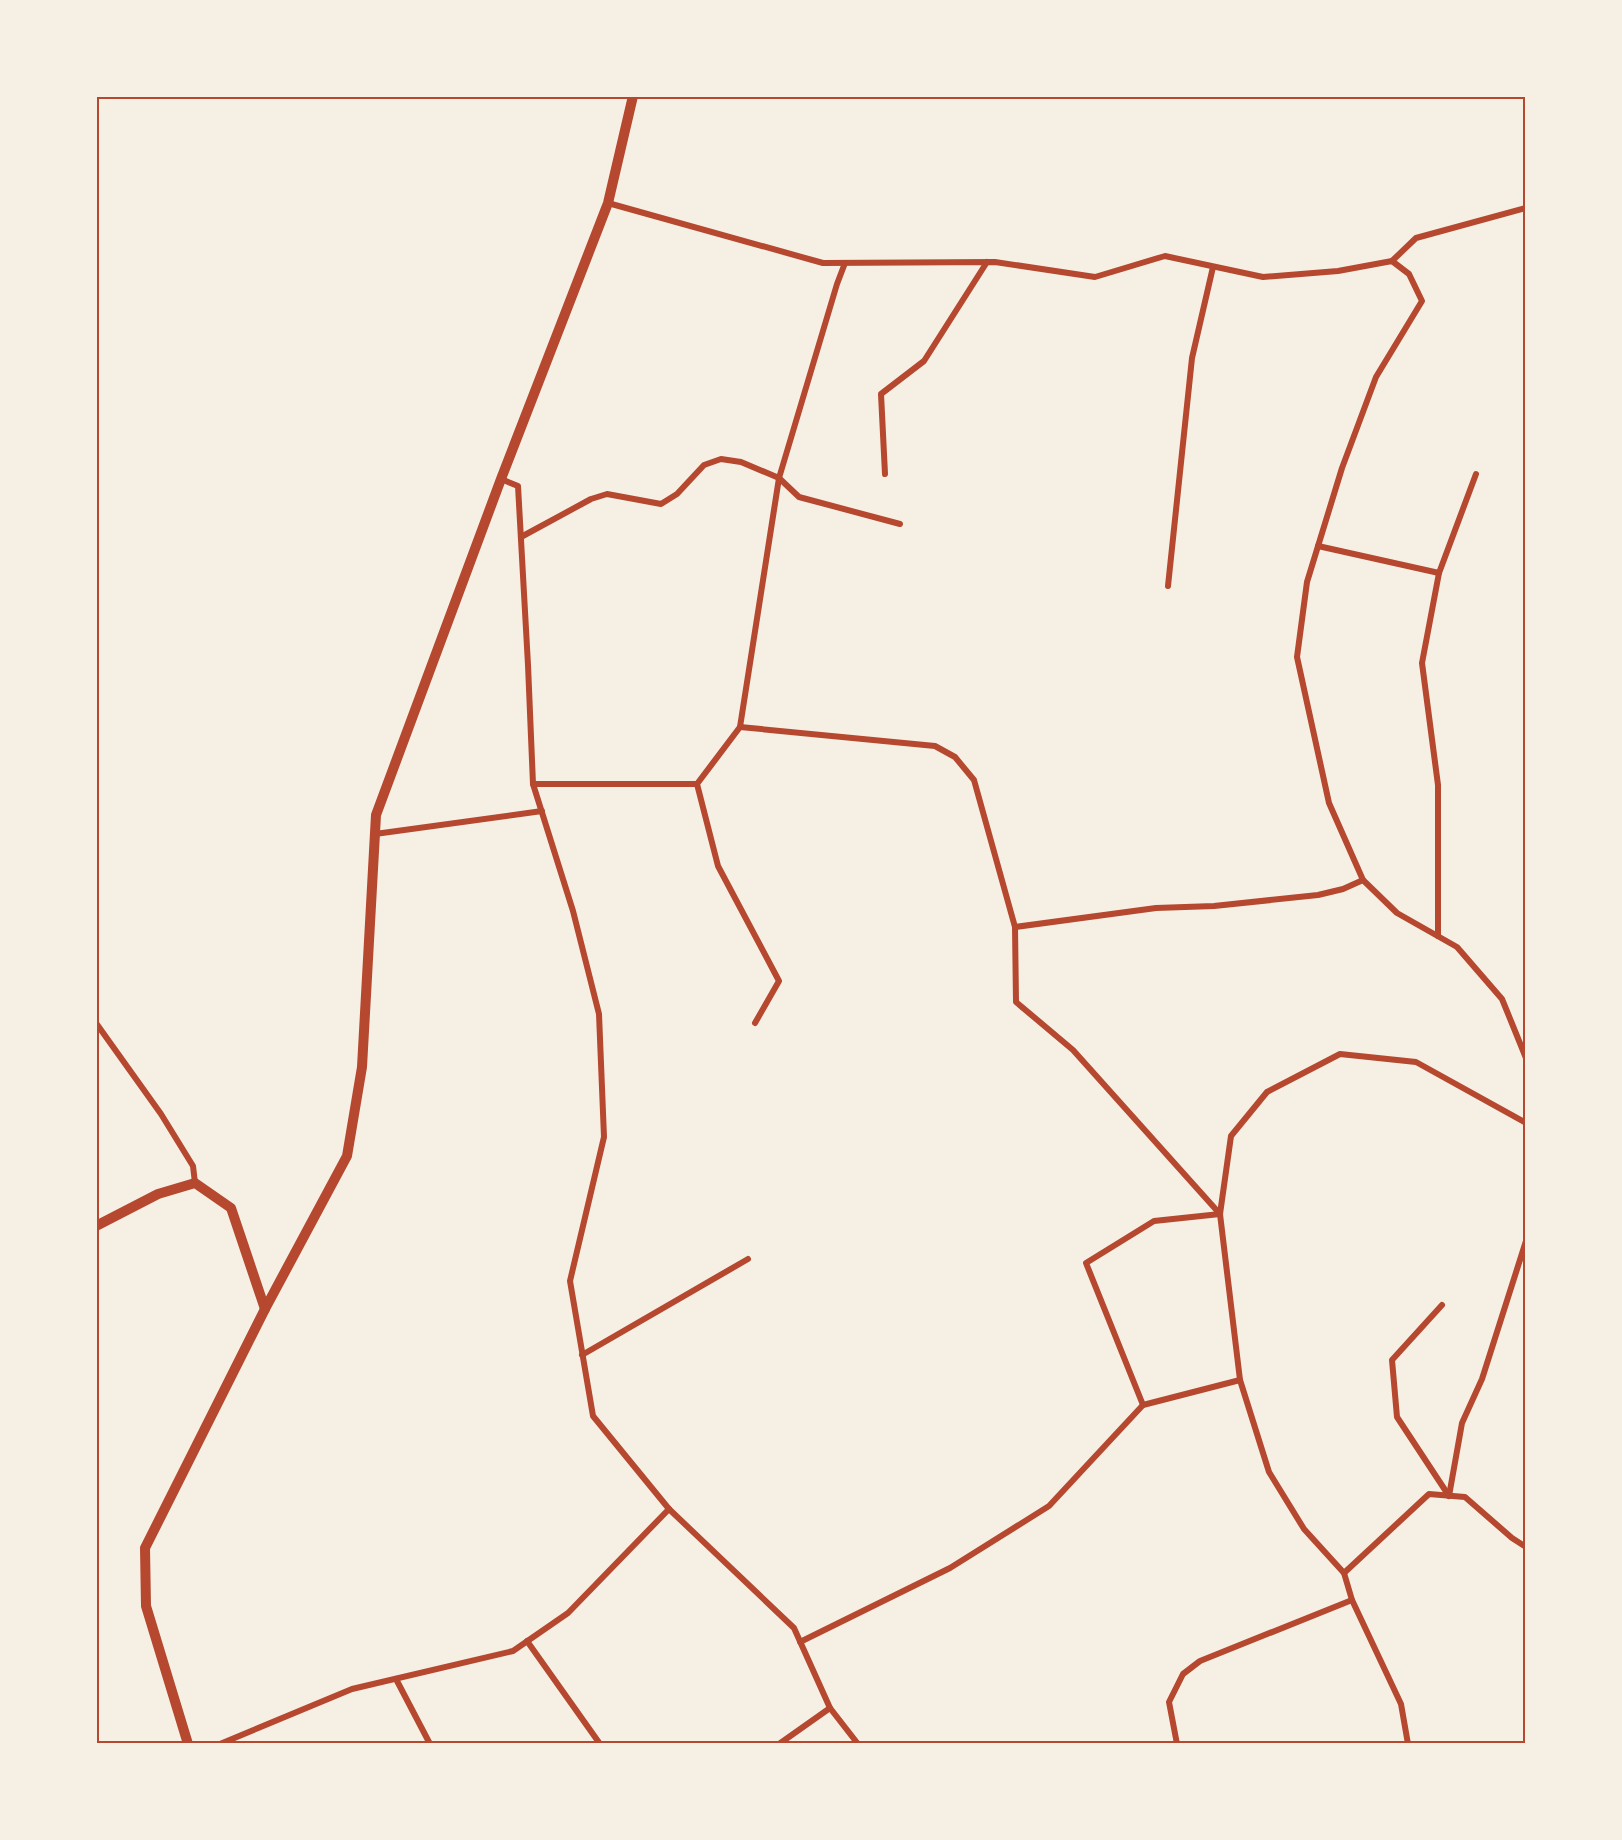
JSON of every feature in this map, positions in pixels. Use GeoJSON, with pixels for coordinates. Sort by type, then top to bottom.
{"type":"FeatureCollection","features":[{"type":"Feature","properties":{"kind":"street"},"geometry":{"type":"LineString","coordinates":[[188,1744],[147,1606],[145,1548],[265,1309],[347,1156],[362,1067],[376,815],[501,479],[608,203],[633,96]]}},
{"type":"Feature","properties":{"kind":"street"},"geometry":{"type":"LineString","coordinates":[[608,203],[823,263],[987,261],[1095,277],[1165,256],[1263,277],[1338,271],[1392,261],[1416,238],[1526,208]]}},
{"type":"Feature","properties":{"kind":"street"},"geometry":{"type":"LineString","coordinates":[[885,474],[881,394],[924,361],[987,261]]}},
{"type":"Feature","properties":{"kind":"street"},"geometry":{"type":"LineString","coordinates":[[1392,261],[1409,274],[1422,301],[1376,377],[1342,468],[1307,582],[1297,657],[1329,803],[1363,880],[1397,913],[1457,947],[1502,999],[1526,1058]]}},
{"type":"Feature","properties":{"kind":"street"},"geometry":{"type":"LineString","coordinates":[[697,784],[740,727],[779,478],[845,262]]}},
{"type":"Feature","properties":{"kind":"street"},"geometry":{"type":"LineString","coordinates":[[1168,586],[1192,358],[1213,267]]}},
{"type":"Feature","properties":{"kind":"street"},"geometry":{"type":"LineString","coordinates":[[521,537],[591,499],[606,494],[661,504],[677,494],[704,465],[721,459],[741,462],[779,478],[799,497],[900,524]]}},
{"type":"Feature","properties":{"kind":"street"},"geometry":{"type":"LineString","coordinates":[[1438,936],[1438,785],[1422,663],[1439,573],[1476,474]]}},
{"type":"Feature","properties":{"kind":"street"},"geometry":{"type":"LineString","coordinates":[[501,479],[518,486],[533,784],[573,911],[599,1014],[604,1137],[570,1281],[593,1416],[669,1509],[794,1628],[830,1708],[858,1744]]}},
{"type":"Feature","properties":{"kind":"street"},"geometry":{"type":"LineString","coordinates":[[1318,546],[1439,573]]}},
{"type":"Feature","properties":{"kind":"street"},"geometry":{"type":"LineString","coordinates":[[740,727],[935,746],[955,757],[974,780],[1015,927],[1016,1002],[1073,1050],[1220,1214]]}},
{"type":"Feature","properties":{"kind":"street"},"geometry":{"type":"LineString","coordinates":[[533,784],[697,784]]}},
{"type":"Feature","properties":{"kind":"street"},"geometry":{"type":"LineString","coordinates":[[697,784],[718,866],[779,981],[755,1023]]}},
{"type":"Feature","properties":{"kind":"street"},"geometry":{"type":"LineString","coordinates":[[375,834],[542,811]]}},
{"type":"Feature","properties":{"kind":"street"},"geometry":{"type":"LineString","coordinates":[[1015,927],[1156,908],[1214,906],[1318,895],[1343,889],[1363,880]]}},
{"type":"Feature","properties":{"kind":"street"},"geometry":{"type":"LineString","coordinates":[[96,1023],[161,1114],[193,1166],[195,1183],[231,1208],[265,1309]]}},
{"type":"Feature","properties":{"kind":"street"},"geometry":{"type":"LineString","coordinates":[[1408,1744],[1401,1704],[1352,1600],[1344,1574],[1304,1529],[1269,1472],[1240,1380],[1220,1214],[1232,1136],[1267,1092],[1340,1054],[1416,1062],[1526,1123]]}},
{"type":"Feature","properties":{"kind":"street"},"geometry":{"type":"LineString","coordinates":[[96,1226],[158,1194],[195,1183]]}},
{"type":"Feature","properties":{"kind":"street"},"geometry":{"type":"LineString","coordinates":[[1143,1405],[1086,1263],[1154,1221],[1220,1214]]}},
{"type":"Feature","properties":{"kind":"street"},"geometry":{"type":"LineString","coordinates":[[1449,1496],[1462,1423],[1482,1379],[1526,1241]]}},
{"type":"Feature","properties":{"kind":"street"},"geometry":{"type":"LineString","coordinates":[[582,1355],[748,1259]]}},
{"type":"Feature","properties":{"kind":"street"},"geometry":{"type":"LineString","coordinates":[[1442,1305],[1392,1360],[1397,1417],[1449,1496]]}},
{"type":"Feature","properties":{"kind":"street"},"geometry":{"type":"LineString","coordinates":[[800,1642],[950,1568],[1049,1506],[1143,1405],[1240,1380]]}},
{"type":"Feature","properties":{"kind":"street"},"geometry":{"type":"LineString","coordinates":[[1344,1574],[1429,1494],[1465,1497],[1512,1538],[1526,1547]]}},
{"type":"Feature","properties":{"kind":"street"},"geometry":{"type":"LineString","coordinates":[[220,1744],[352,1689],[513,1651],[568,1613],[669,1509]]}},
{"type":"Feature","properties":{"kind":"street"},"geometry":{"type":"LineString","coordinates":[[1177,1744],[1169,1702],[1182,1674],[1200,1661],[1352,1600]]}},
{"type":"Feature","properties":{"kind":"street"},"geometry":{"type":"LineString","coordinates":[[527,1641],[600,1744]]}},
{"type":"Feature","properties":{"kind":"street"},"geometry":{"type":"LineString","coordinates":[[396,1678],[430,1744]]}},
{"type":"Feature","properties":{"kind":"street"},"geometry":{"type":"LineString","coordinates":[[779,1744],[830,1708]]}}]}
